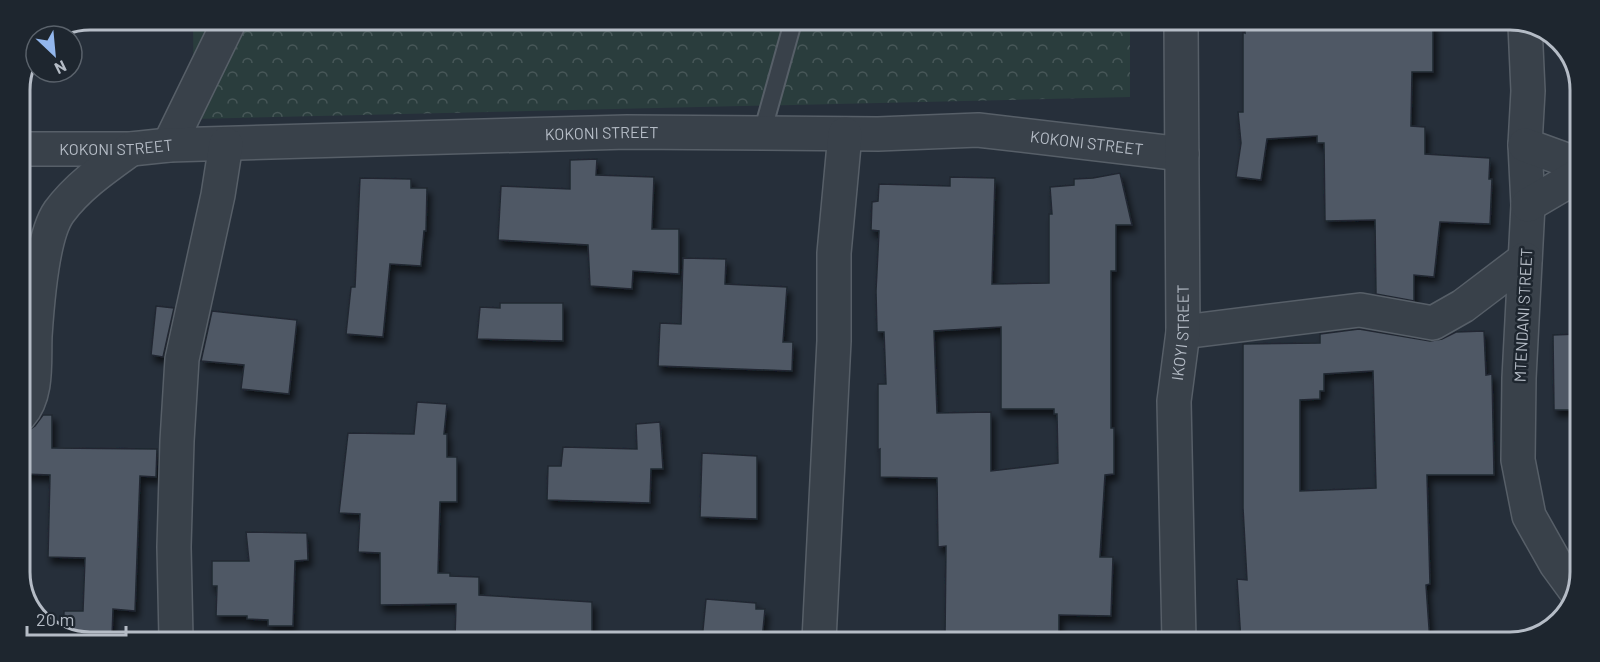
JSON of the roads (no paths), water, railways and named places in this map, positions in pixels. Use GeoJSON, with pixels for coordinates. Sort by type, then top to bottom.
{"type":"FeatureCollection","features":[{"type":"Feature","properties":{"kind":"street"},"geometry":{"type":"LineString","coordinates":[[169,146],[225,30]]}},
{"type":"Feature","properties":{"kind":"street","name":"IKOYI STREET"},"geometry":{"type":"LineString","coordinates":[[1179,632],[1174,401],[1183,332],[1181,30]]}},
{"type":"Feature","properties":{"kind":"street","name":"MTENDANI STREET"},"geometry":{"type":"LineString","coordinates":[[1525,32],[1528,205],[1519,378],[1518,460],[1529,516],[1556,564],[1569,582]]}},
{"type":"Feature","properties":{"kind":"street","name":"KOKONI STREET"},"geometry":{"type":"LineString","coordinates":[[30,149],[131,149],[627,132],[845,134],[978,130],[1182,154]]}},
{"type":"Feature","properties":{"kind":"street"},"geometry":{"type":"LineString","coordinates":[[819,632],[834,341],[834,253],[845,134]]}},
{"type":"Feature","properties":{"kind":"street"},"geometry":{"type":"LineString","coordinates":[[176,632],[176,476],[182,359],[218,195],[226,144]]}},
{"type":"Feature","properties":{"kind":"street"},"geometry":{"type":"LineString","coordinates":[[1526,145],[1570,161]]}},
{"type":"Feature","properties":{"kind":"street"},"geometry":{"type":"LineString","coordinates":[[30,396],[36,326],[49,233],[58,213],[72,197],[97,174],[131,149]]}},
{"type":"Feature","properties":{"kind":"street"},"geometry":{"type":"LineString","coordinates":[[1528,205],[1570,181]]}},
{"type":"Feature","properties":{"kind":"street"},"geometry":{"type":"LineString","coordinates":[[1183,332],[1360,310],[1433,323],[1463,306],[1525,259]]}},
{"type":"Feature","properties":{"kind":"lane"},"geometry":{"type":"LineString","coordinates":[[762,133],[791,30]]}}]}
